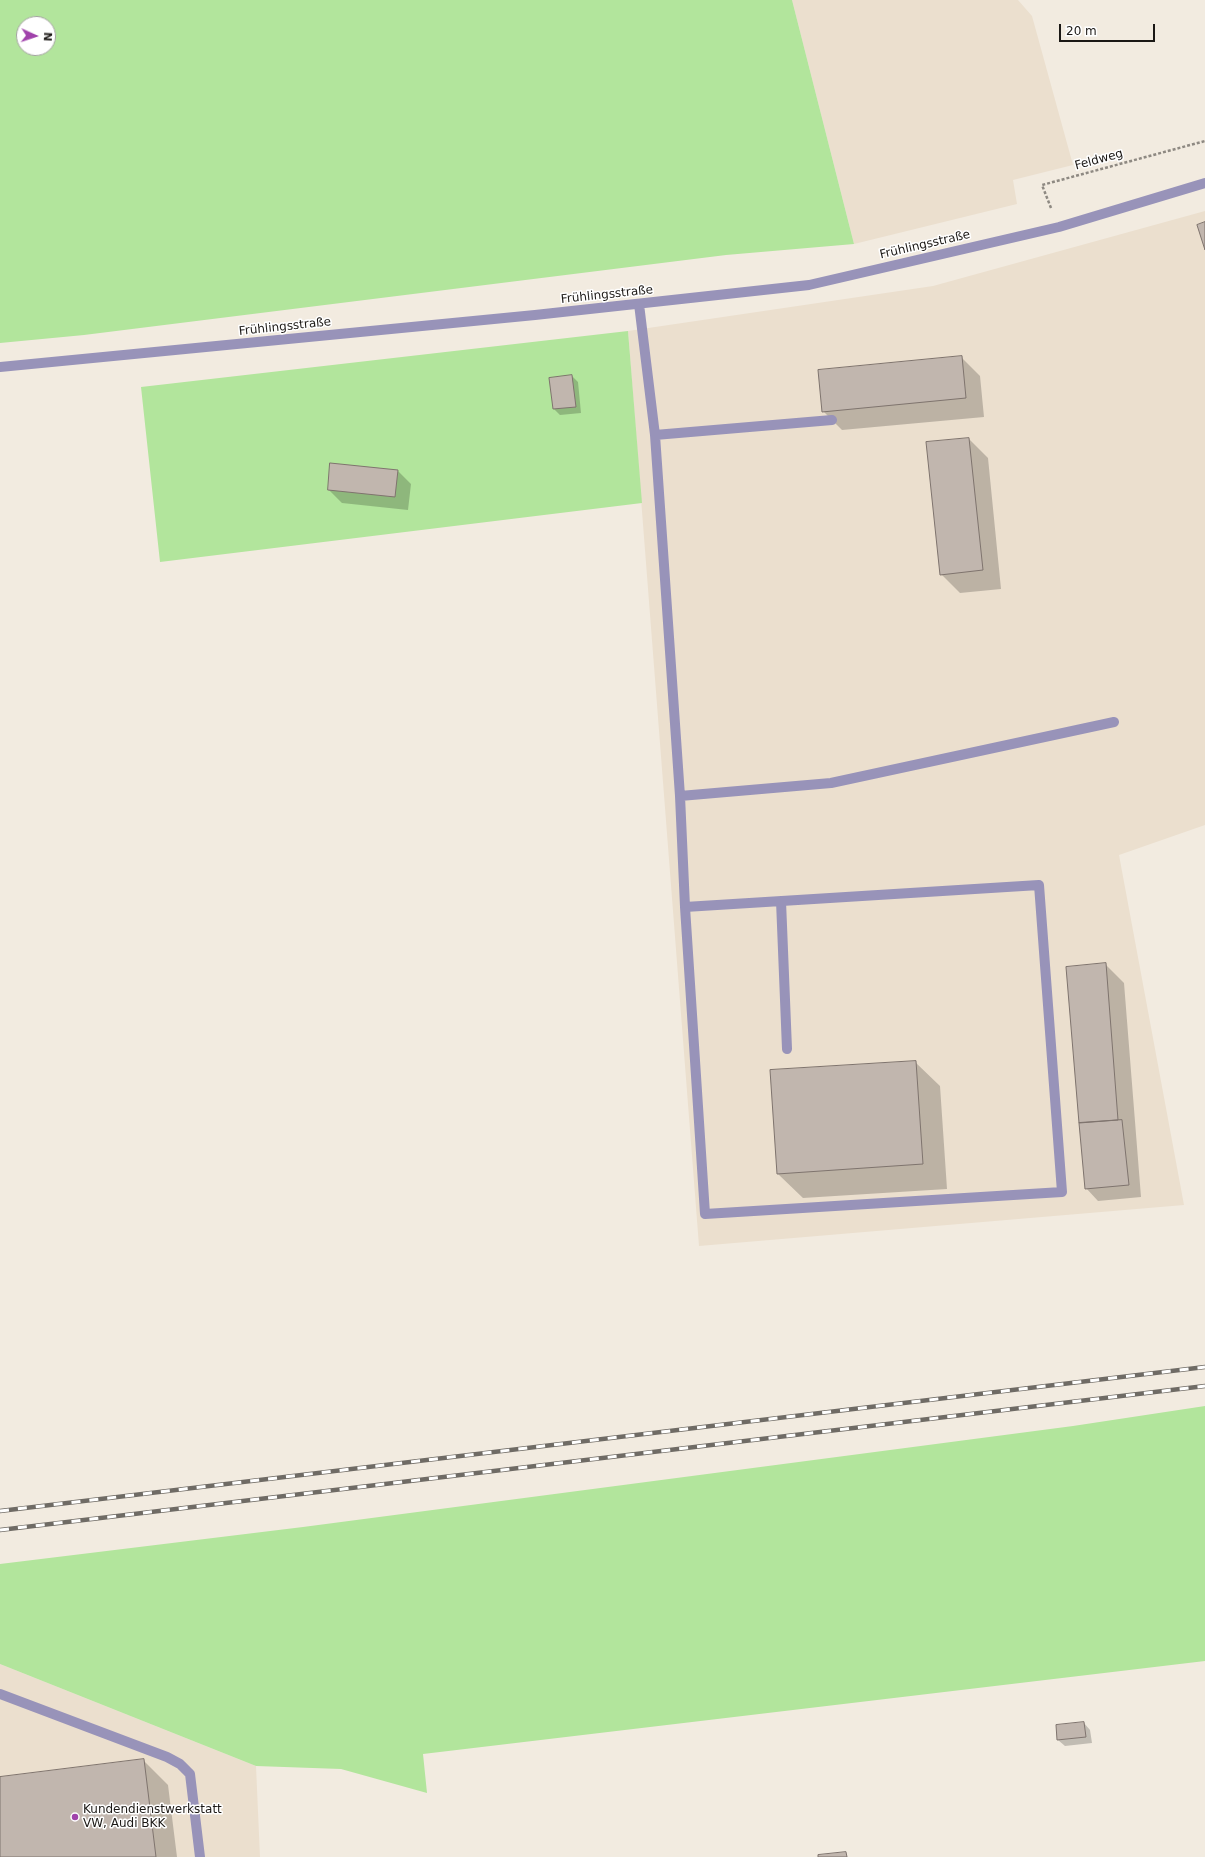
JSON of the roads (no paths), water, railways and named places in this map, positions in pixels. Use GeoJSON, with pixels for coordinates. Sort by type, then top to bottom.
{"type":"FeatureCollection","features":[{"type":"Feature","properties":{"kind":"street","name":"Frühlingsstraße"},"geometry":{"type":"LineString","coordinates":[[0,367],[639,304],[809,285],[1059,227],[1205,183]]}},
{"type":"Feature","properties":{"kind":"street"},"geometry":{"type":"LineString","coordinates":[[639,304],[655,435],[680,796],[685,907],[705,1214],[1062,1192],[1039,886],[685,907]]}},
{"type":"Feature","properties":{"kind":"street"},"geometry":{"type":"LineString","coordinates":[[655,435],[832,420]]}},
{"type":"Feature","properties":{"kind":"street"},"geometry":{"type":"LineString","coordinates":[[680,796],[831,783],[1114,722]]}},
{"type":"Feature","properties":{"kind":"street"},"geometry":{"type":"LineString","coordinates":[[781,901],[787,1049]]}},
{"type":"Feature","properties":{"kind":"street"},"geometry":{"type":"LineString","coordinates":[[0,1694],[160,1754],[180,1764],[190,1774],[200,1857]]}},
{"type":"Feature","properties":{"kind":"railway"},"geometry":{"type":"LineString","coordinates":[[0,1511],[1205,1367]]}},
{"type":"Feature","properties":{"kind":"railway"},"geometry":{"type":"LineString","coordinates":[[0,1530],[1205,1386]]}},
{"type":"Feature","properties":{"kind":"place","name":"Kundendienstwerkstatt VW, Audi BKK"},"geometry":{"type":"Point","coordinates":[75,1817]}}]}
